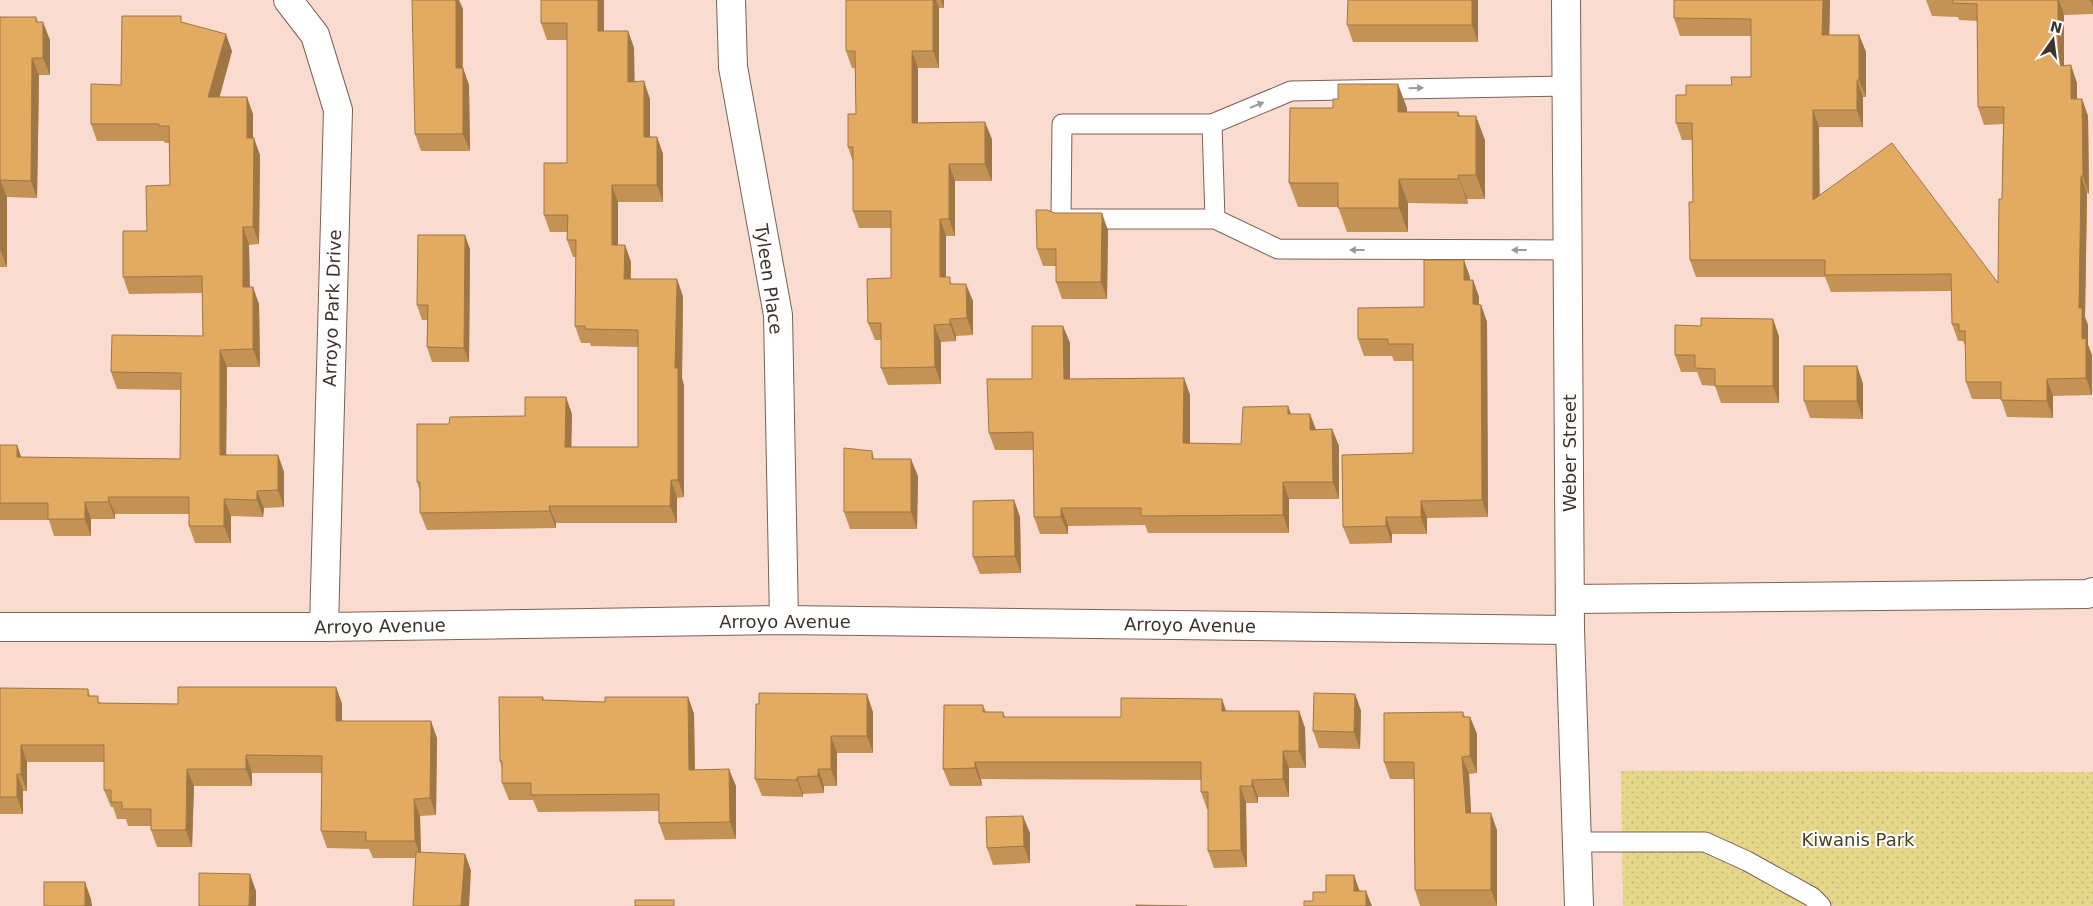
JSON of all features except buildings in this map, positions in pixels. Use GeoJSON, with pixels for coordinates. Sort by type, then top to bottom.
{"type":"FeatureCollection","features":[{"type":"Feature","properties":{"kind":"street","name":"Arroyo Park Drive"},"geometry":{"type":"LineString","coordinates":[[288,0],[315,35],[338,110],[324,627]]}},
{"type":"Feature","properties":{"kind":"street","name":"Tyleen Place"},"geometry":{"type":"LineString","coordinates":[[732,0],[733,67],[778,315],[784,620]]}},
{"type":"Feature","properties":{"kind":"street","name":"Weber Street"},"geometry":{"type":"LineString","coordinates":[[1566,0],[1570,630],[1579,906]]}},
{"type":"Feature","properties":{"kind":"street"},"geometry":{"type":"LineString","coordinates":[[1570,599],[2087,594],[2093,592]]}},
{"type":"Feature","properties":{"kind":"street","name":"Arroyo Avenue"},"geometry":{"type":"LineString","coordinates":[[0,627],[324,627],[784,620],[1570,630]]}},
{"type":"Feature","properties":{"kind":"lane"},"geometry":{"type":"LineString","coordinates":[[1567,86],[1291,91],[1212,124],[1062,124],[1061,219],[1215,219],[1278,249],[1568,250]]}},
{"type":"Feature","properties":{"kind":"lane"},"geometry":{"type":"LineString","coordinates":[[1212,124],[1215,219]]}},
{"type":"Feature","properties":{"kind":"lane"},"geometry":{"type":"LineString","coordinates":[[1577,842],[1705,842],[1747,861],[1812,897],[1821,906]]}},
{"type":"Feature","properties":{"kind":"green space","name":"Kiwanis Park"},"geometry":{"type":"Polygon","coordinates":[[[1621,771],[2093,772],[2093,906],[1623,906],[1621,771]]]}}]}
